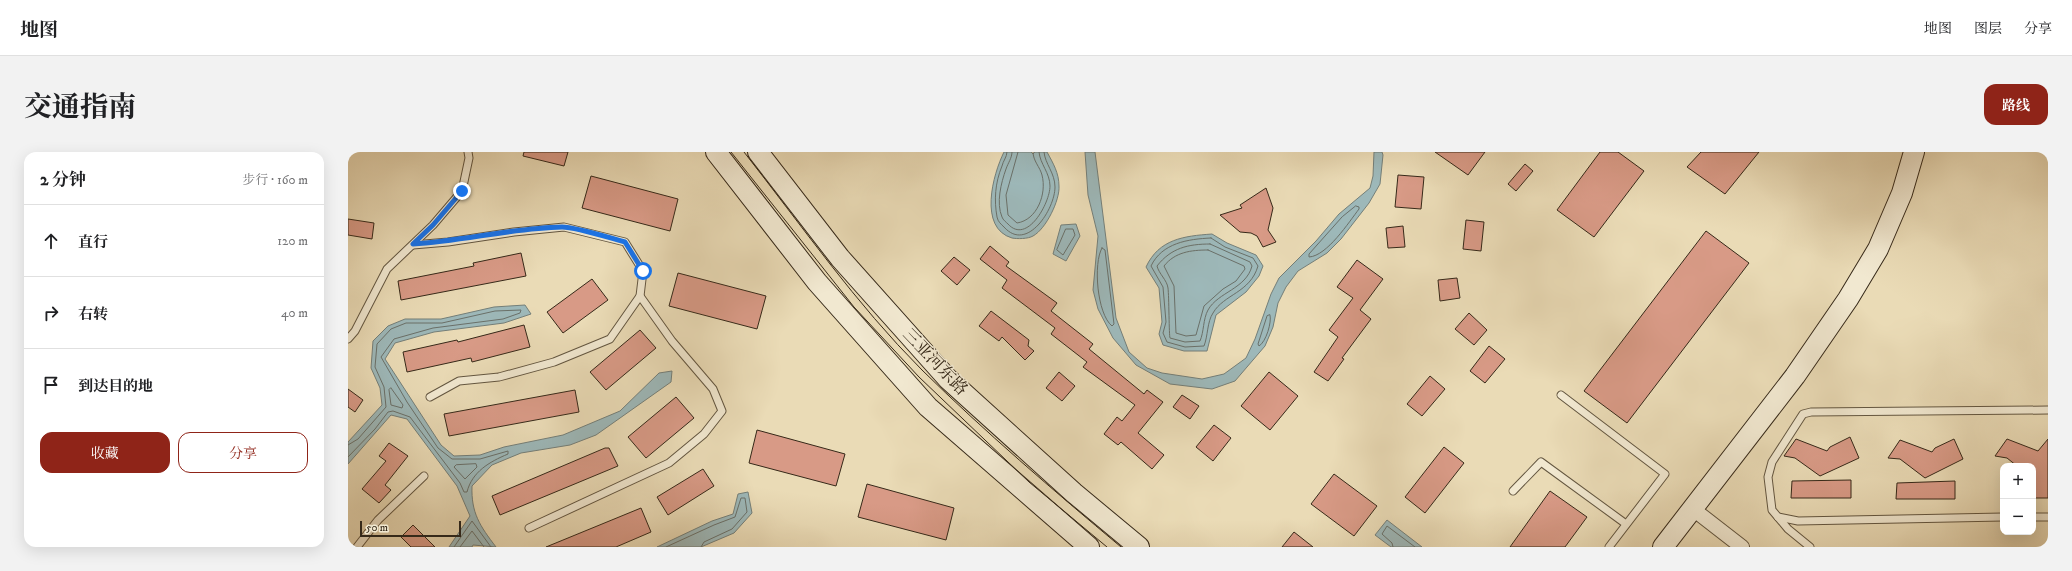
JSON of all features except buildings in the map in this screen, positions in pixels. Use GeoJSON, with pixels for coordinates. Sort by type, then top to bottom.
{"type":"FeatureCollection","features":[{"type":"Feature","properties":{"kind":"main road","name":"三亚河东路"},"geometry":{"type":"LineString","coordinates":[[716,152],[817,282],[928,407],[1089,547]]}},
{"type":"Feature","properties":{"kind":"main road","name":"三亚河东路"},"geometry":{"type":"LineString","coordinates":[[758,152],[840,258],[948,379],[1074,493],[1139,547]]}},
{"type":"Feature","properties":{"kind":"main road"},"geometry":{"type":"LineString","coordinates":[[1663,547],[1795,376],[1848,299],[1881,242],[1902,194],[1914,152]]}},
{"type":"Feature","properties":{"kind":"street"},"geometry":{"type":"LineString","coordinates":[[1693,508],[1742,547]]}},
{"type":"Feature","properties":{"kind":"lane"},"geometry":{"type":"LineString","coordinates":[[348,339],[355,331],[387,269],[433,225],[462,191],[469,158],[468,152]]}},
{"type":"Feature","properties":{"kind":"lane"},"geometry":{"type":"LineString","coordinates":[[413,244],[448,242],[514,232],[564,227],[625,242],[643,271],[640,296],[610,339],[554,362],[499,377],[460,381],[430,397]]}},
{"type":"Feature","properties":{"kind":"lane"},"geometry":{"type":"LineString","coordinates":[[529,528],[669,463],[704,434],[722,411],[713,390],[672,341],[640,296]]}},
{"type":"Feature","properties":{"kind":"lane"},"geometry":{"type":"LineString","coordinates":[[1561,395],[1665,474],[1609,547]]}},
{"type":"Feature","properties":{"kind":"lane"},"geometry":{"type":"LineString","coordinates":[[1810,547],[1788,529],[1772,510],[1768,477],[1772,462],[1803,414],[1811,412],[2048,410]]}},
{"type":"Feature","properties":{"kind":"lane"},"geometry":{"type":"LineString","coordinates":[[1513,491],[1541,462],[1626,524]]}},
{"type":"Feature","properties":{"kind":"lane"},"geometry":{"type":"LineString","coordinates":[[357,547],[378,520],[424,476]]}},
{"type":"Feature","properties":{"kind":"lane"},"geometry":{"type":"LineString","coordinates":[[1778,517],[1798,521],[2000,517]]}},
{"type":"Feature","properties":{"kind":"lane"},"geometry":{"type":"LineString","coordinates":[[2036,517],[2048,517]]}},
{"type":"Feature","properties":{"kind":"water"},"geometry":{"type":"Polygon","coordinates":[[[1004,152],[1031,152],[1033,154],[1035,152],[1047,152],[1057,172],[1059,192],[1055,206],[1043,227],[1031,237],[1017,239],[1012,238],[1001,232],[995,223],[991,200],[996,173],[1004,152]]]}},
{"type":"Feature","properties":{"kind":"water"},"geometry":{"type":"Polygon","coordinates":[[[1085,152],[1095,152],[1116,318],[1129,352],[1147,368],[1162,373],[1202,379],[1224,374],[1246,358],[1255,339],[1271,294],[1279,278],[1316,241],[1339,214],[1370,188],[1373,176],[1374,152],[1382,152],[1383,155],[1380,184],[1369,203],[1341,239],[1327,253],[1298,271],[1286,287],[1278,303],[1273,327],[1265,346],[1235,381],[1212,389],[1170,384],[1136,365],[1113,338],[1098,309],[1093,290],[1098,236],[1088,195],[1085,152]]]}},
{"type":"Feature","properties":{"kind":"water"},"geometry":{"type":"Polygon","coordinates":[[[1076,224],[1080,236],[1066,261],[1053,254],[1061,225],[1076,224]]]}},
{"type":"Feature","properties":{"kind":"water"},"geometry":{"type":"Polygon","coordinates":[[[1212,234],[1227,243],[1256,255],[1263,266],[1259,276],[1246,292],[1216,315],[1207,351],[1184,351],[1163,345],[1159,334],[1162,322],[1159,288],[1146,267],[1158,250],[1173,241],[1192,236],[1212,234]]]}},
{"type":"Feature","properties":{"kind":"water"},"geometry":{"type":"Polygon","coordinates":[[[525,305],[531,314],[504,323],[434,332],[395,343],[385,359],[441,445],[454,456],[480,455],[504,447],[563,435],[620,411],[659,373],[672,371],[671,382],[596,435],[570,445],[521,453],[492,465],[472,486],[472,496],[475,512],[481,526],[496,547],[473,545],[472,547],[449,547],[470,516],[457,486],[407,419],[391,415],[348,464],[348,442],[382,405],[380,388],[371,368],[373,341],[388,326],[405,319],[441,319],[494,307],[525,305]]]}},
{"type":"Feature","properties":{"kind":"water"},"geometry":{"type":"Polygon","coordinates":[[[748,492],[752,513],[734,533],[701,547],[657,547],[712,521],[733,514],[738,494],[748,492]]]}},
{"type":"Feature","properties":{"kind":"water"},"geometry":{"type":"Polygon","coordinates":[[[1387,520],[1422,547],[1391,547],[1375,535],[1387,520]]]}},
{"type":"Feature","properties":{"kind":"tram line"},"geometry":{"type":"LineString","coordinates":[[731,152],[854,307],[919,377],[1029,482],[1107,547]]}},
{"type":"Feature","properties":{"kind":"tram line"},"geometry":{"type":"LineString","coordinates":[[744,152],[852,292],[898,345],[922,370],[995,438],[1121,547]]}},
{"type":"Feature","properties":{"kind":"route"},"geometry":{"type":"LineString","coordinates":[[462,191],[433,225],[413,244],[448,242],[514,232],[564,227],[625,242],[643,271]]}}]}
